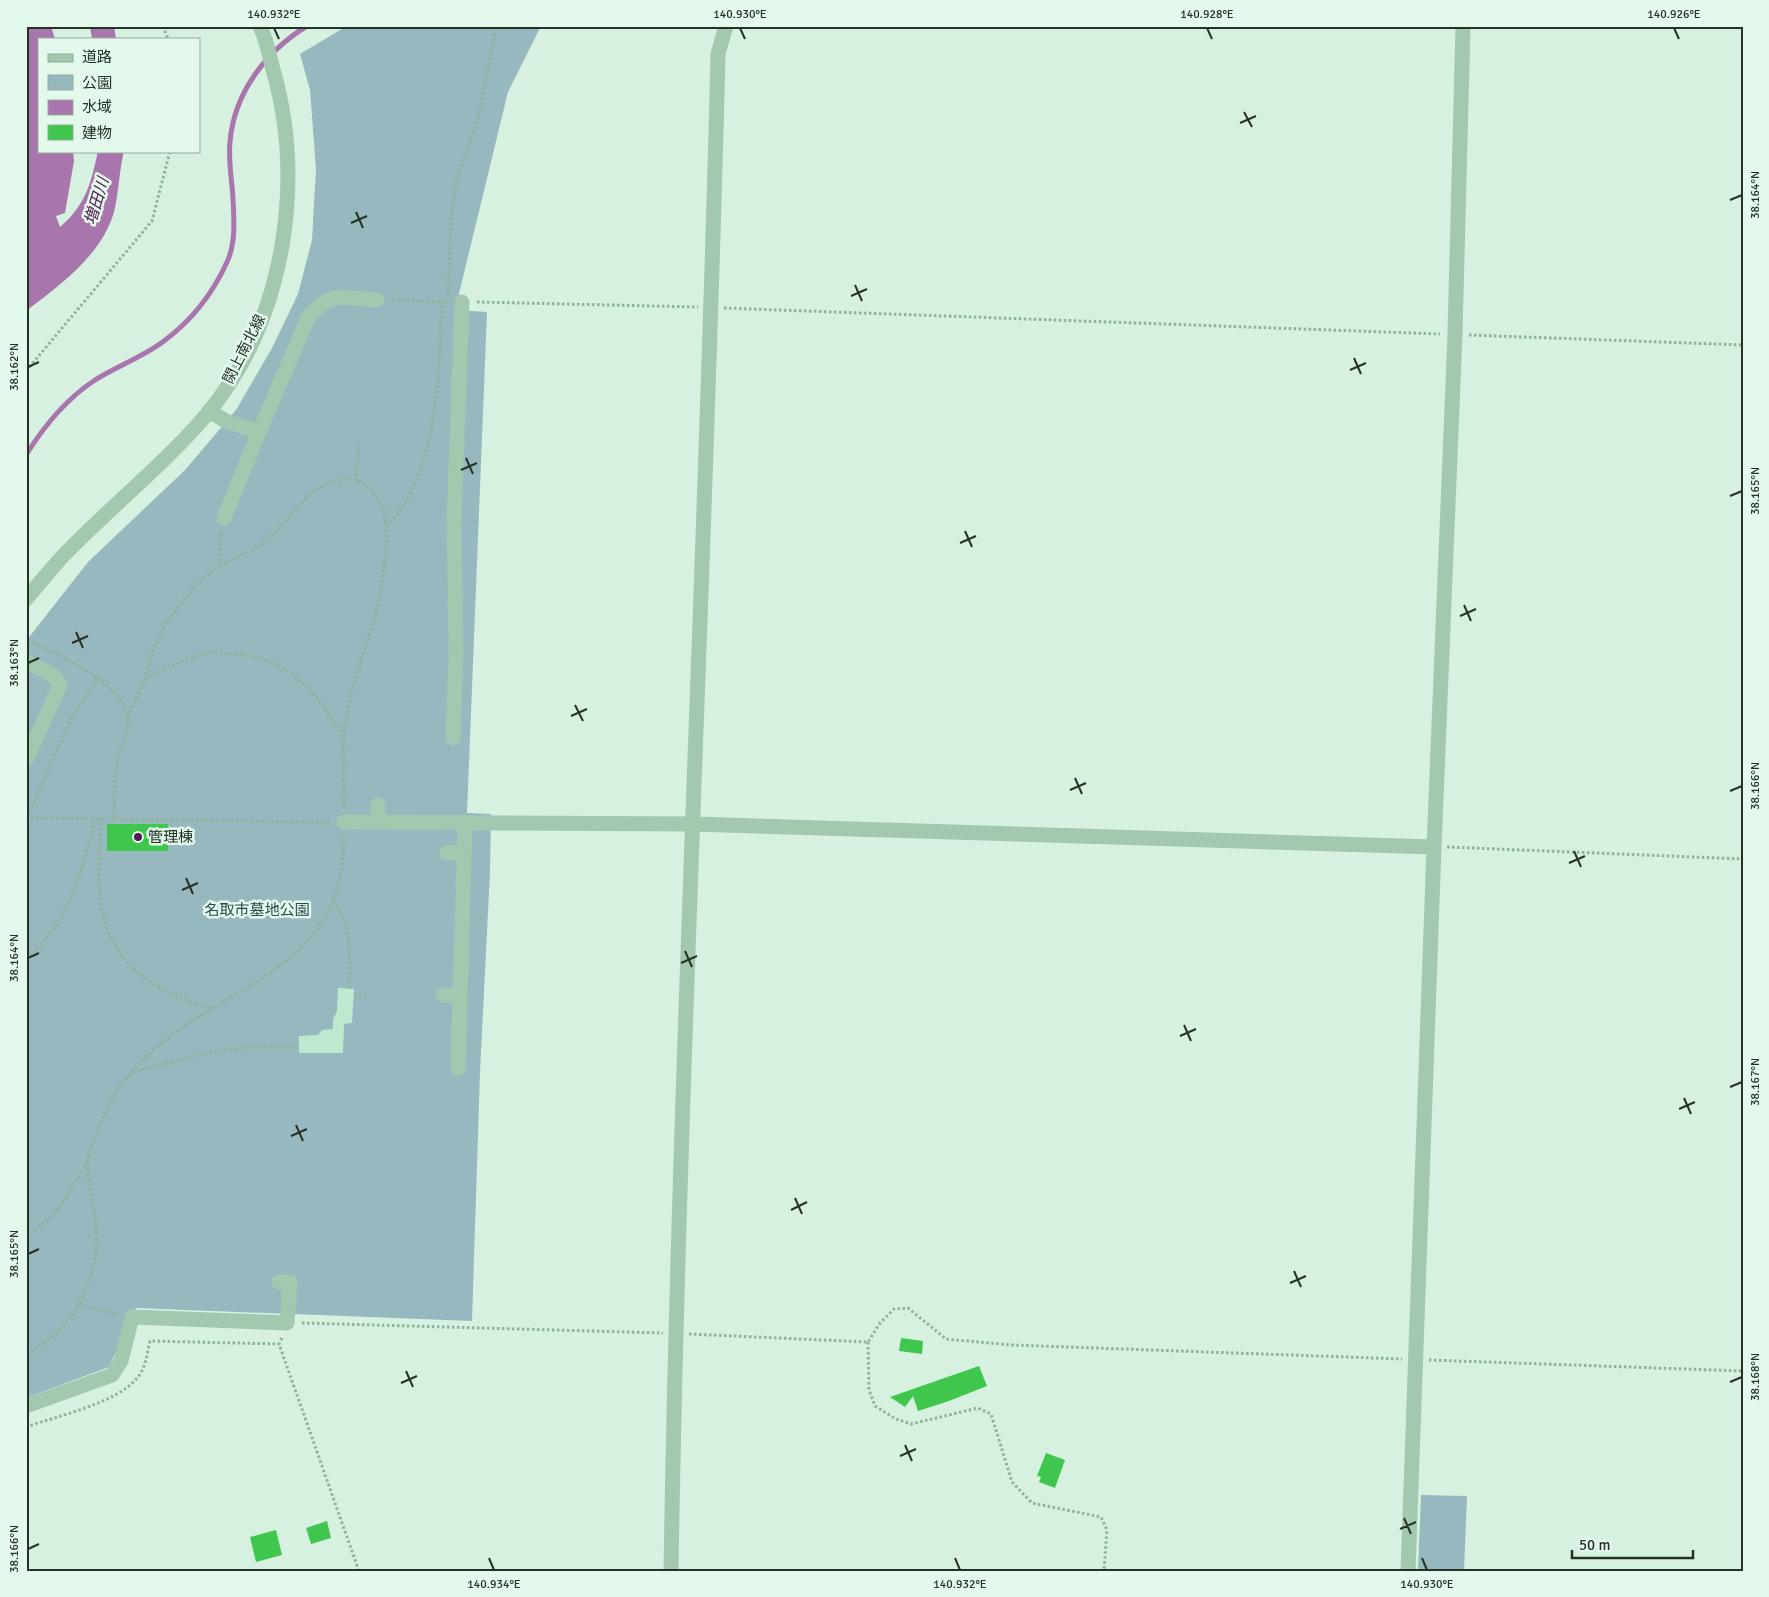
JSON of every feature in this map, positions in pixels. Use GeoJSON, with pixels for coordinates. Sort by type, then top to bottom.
{"type":"FeatureCollection","features":[{"type":"Feature","properties":{"kind":"street"},"geometry":{"type":"LineString","coordinates":[[671,1571],[676,1334],[712,308],[718,54],[726,26]]}},
{"type":"Feature","properties":{"kind":"street"},"geometry":{"type":"LineString","coordinates":[[1408,1571],[1434,847],[1455,334],[1463,26]]}},
{"type":"Feature","properties":{"kind":"street","name":"閖上南北線"},"geometry":{"type":"LineString","coordinates":[[26,599],[62,557],[150,474],[209,411],[251,343],[272,290],[279,260],[286,214],[289,163],[285,119],[279,88],[261,28]]}},
{"type":"Feature","properties":{"kind":"street"},"geometry":{"type":"LineString","coordinates":[[224,518],[308,318],[319,304],[332,297],[377,300]]}},
{"type":"Feature","properties":{"kind":"street"},"geometry":{"type":"LineString","coordinates":[[453,738],[456,652],[454,521],[455,302]]}},
{"type":"Feature","properties":{"kind":"street"},"geometry":{"type":"LineString","coordinates":[[209,411],[226,422],[260,432]]}},
{"type":"Feature","properties":{"kind":"street"},"geometry":{"type":"LineString","coordinates":[[26,661],[54,676],[60,685],[26,760]]}},
{"type":"Feature","properties":{"kind":"street"},"geometry":{"type":"LineString","coordinates":[[378,805],[378,822]]}},
{"type":"Feature","properties":{"kind":"street"},"geometry":{"type":"LineString","coordinates":[[344,822],[693,824],[1434,847]]}},
{"type":"Feature","properties":{"kind":"street"},"geometry":{"type":"LineString","coordinates":[[458,1068],[465,822]]}},
{"type":"Feature","properties":{"kind":"street"},"geometry":{"type":"LineString","coordinates":[[447,853],[464,852]]}},
{"type":"Feature","properties":{"kind":"street"},"geometry":{"type":"LineString","coordinates":[[443,995],[459,995]]}},
{"type":"Feature","properties":{"kind":"street"},"geometry":{"type":"LineString","coordinates":[[26,1406],[112,1375],[121,1361],[132,1316],[287,1323],[290,1282],[279,1282]]}},
{"type":"Feature","properties":{"kind":"path"},"geometry":{"type":"LineString","coordinates":[[163,26],[168,38]]}},
{"type":"Feature","properties":{"kind":"path"},"geometry":{"type":"LineString","coordinates":[[455,302],[451,220],[455,186],[479,116],[496,26]]}},
{"type":"Feature","properties":{"kind":"path"},"geometry":{"type":"LineString","coordinates":[[26,371],[152,221],[170,152]]}},
{"type":"Feature","properties":{"kind":"path"},"geometry":{"type":"LineString","coordinates":[[377,300],[712,308],[1743,345]]}},
{"type":"Feature","properties":{"kind":"path"},"geometry":{"type":"LineString","coordinates":[[386,526],[406,502],[421,468],[432,419],[439,370],[442,301]]}},
{"type":"Feature","properties":{"kind":"path"},"geometry":{"type":"LineString","coordinates":[[356,479],[359,441]]}},
{"type":"Feature","properties":{"kind":"path"},"geometry":{"type":"LineString","coordinates":[[26,1236],[40,1228],[58,1211],[87,1162],[110,1105],[132,1072],[159,1044],[212,1008],[274,972],[293,957],[311,937],[333,900],[342,866],[344,822],[343,738],[349,702],[380,593],[387,536],[384,509],[371,490],[356,479],[342,478],[320,485],[272,535],[248,552],[219,566],[192,589],[166,623],[154,648],[145,678],[128,717],[117,765],[114,818]]}},
{"type":"Feature","properties":{"kind":"path"},"geometry":{"type":"LineString","coordinates":[[219,566],[220,536],[224,518]]}},
{"type":"Feature","properties":{"kind":"path"},"geometry":{"type":"LineString","coordinates":[[26,636],[27,640],[73,662],[98,678],[121,704],[128,717]]}},
{"type":"Feature","properties":{"kind":"path"},"geometry":{"type":"LineString","coordinates":[[145,678],[179,662],[207,653],[241,654],[266,660],[288,670],[308,687],[322,703],[343,738]]}},
{"type":"Feature","properties":{"kind":"path"},"geometry":{"type":"LineString","coordinates":[[98,678],[71,719],[27,819],[114,818],[344,822]]}},
{"type":"Feature","properties":{"kind":"path"},"geometry":{"type":"LineString","coordinates":[[26,959],[56,928],[65,912],[96,818]]}},
{"type":"Feature","properties":{"kind":"path"},"geometry":{"type":"LineString","coordinates":[[101,818],[100,897],[102,914],[127,964],[155,986],[174,996],[212,1008]]}},
{"type":"Feature","properties":{"kind":"path"},"geometry":{"type":"LineString","coordinates":[[1434,847],[1743,858]]}},
{"type":"Feature","properties":{"kind":"path"},"geometry":{"type":"LineString","coordinates":[[333,900],[345,920],[349,953],[350,988]]}},
{"type":"Feature","properties":{"kind":"path"},"geometry":{"type":"LineString","coordinates":[[354,995],[366,995]]}},
{"type":"Feature","properties":{"kind":"path"},"geometry":{"type":"LineString","coordinates":[[132,1072],[207,1053],[245,1047],[299,1047]]}},
{"type":"Feature","properties":{"kind":"path"},"geometry":{"type":"LineString","coordinates":[[26,1353],[54,1334],[79,1304],[91,1276],[97,1251],[96,1227],[87,1162]]}},
{"type":"Feature","properties":{"kind":"path"},"geometry":{"type":"LineString","coordinates":[[79,1304],[98,1311],[132,1316]]}},
{"type":"Feature","properties":{"kind":"path"},"geometry":{"type":"LineString","coordinates":[[1104,1571],[1107,1530],[1101,1517],[1032,1503],[1012,1482],[991,1414],[978,1408],[911,1424],[896,1419],[875,1406],[869,1390],[868,1342],[880,1323],[894,1309],[908,1308],[946,1339],[1012,1345],[1743,1371]]}},
{"type":"Feature","properties":{"kind":"path"},"geometry":{"type":"LineString","coordinates":[[359,1571],[280,1344],[287,1323],[676,1334],[868,1342]]}},
{"type":"Feature","properties":{"kind":"path"},"geometry":{"type":"LineString","coordinates":[[26,1427],[118,1395],[138,1377],[144,1366],[150,1341],[280,1344]]}},
{"type":"Feature","properties":{"kind":"green space","name":"名取市墓地公園"},"geometry":{"type":"Polygon","coordinates":[[[347,26],[541,26],[508,92],[455,310],[487,312],[467,813],[491,814],[472,1321],[136,1308],[109,1367],[26,1398],[26,641],[88,562],[185,470],[236,410],[272,348],[298,294],[312,240],[316,169],[310,90],[300,54],[347,26]]]}},
{"type":"Feature","properties":{"kind":"green space"},"geometry":{"type":"Polygon","coordinates":[[[1421,1495],[1467,1496],[1464,1571],[1418,1571],[1421,1495]]]}},
{"type":"Feature","properties":{"kind":"shaded area"},"geometry":{"type":"Polygon","coordinates":[[[338,988],[354,989],[352,1023],[344,1024],[343,1053],[299,1053],[299,1036],[318,1035],[322,1030],[333,1029],[333,1019],[337,1011],[338,988]]]}},
{"type":"Feature","properties":{"kind":"water","name":"増田川"},"geometry":{"type":"Polygon","coordinates":[[[26,26],[51,26],[55,38],[38,38],[38,152],[73,152],[74,161],[65,213],[56,216],[60,227],[82,202],[90,183],[98,152],[124,152],[114,212],[100,242],[78,268],[26,311],[26,26]]]}},
{"type":"Feature","properties":{"kind":"water"},"geometry":{"type":"Polygon","coordinates":[[[90,26],[114,26],[116,38],[92,38],[90,26]]]}},
{"type":"Feature","properties":{"kind":"building","name":"管理棟"},"geometry":{"type":"Polygon","coordinates":[[[107,824],[168,824],[168,851],[107,851],[107,824]]]}},
{"type":"Feature","properties":{"kind":"building"},"geometry":{"type":"Polygon","coordinates":[[[901,1338],[923,1341],[922,1354],[899,1351],[901,1338]]]}},
{"type":"Feature","properties":{"kind":"building"},"geometry":{"type":"Polygon","coordinates":[[[979,1366],[987,1386],[949,1401],[918,1411],[913,1396],[905,1407],[890,1397],[979,1366]]]}},
{"type":"Feature","properties":{"kind":"building"},"geometry":{"type":"Polygon","coordinates":[[[1046,1453],[1065,1460],[1055,1488],[1039,1482],[1041,1477],[1037,1476],[1046,1453]]]}},
{"type":"Feature","properties":{"kind":"building"},"geometry":{"type":"Polygon","coordinates":[[[327,1521],[331,1538],[311,1544],[306,1528],[327,1521]]]}},
{"type":"Feature","properties":{"kind":"building"},"geometry":{"type":"Polygon","coordinates":[[[276,1530],[282,1555],[256,1562],[250,1537],[276,1530]]]}},
{"type":"Feature","properties":{"kind":"waterway"},"geometry":{"type":"LineString","coordinates":[[26,455],[40,434],[65,404],[84,387],[164,341],[183,325],[215,285],[227,262],[232,247],[234,215],[230,142],[238,107],[245,90],[266,61],[292,36],[307,26]]}},
{"type":"Feature","properties":{"kind":"place","name":"管理棟"},"geometry":{"type":"Point","coordinates":[138,837]}}]}
